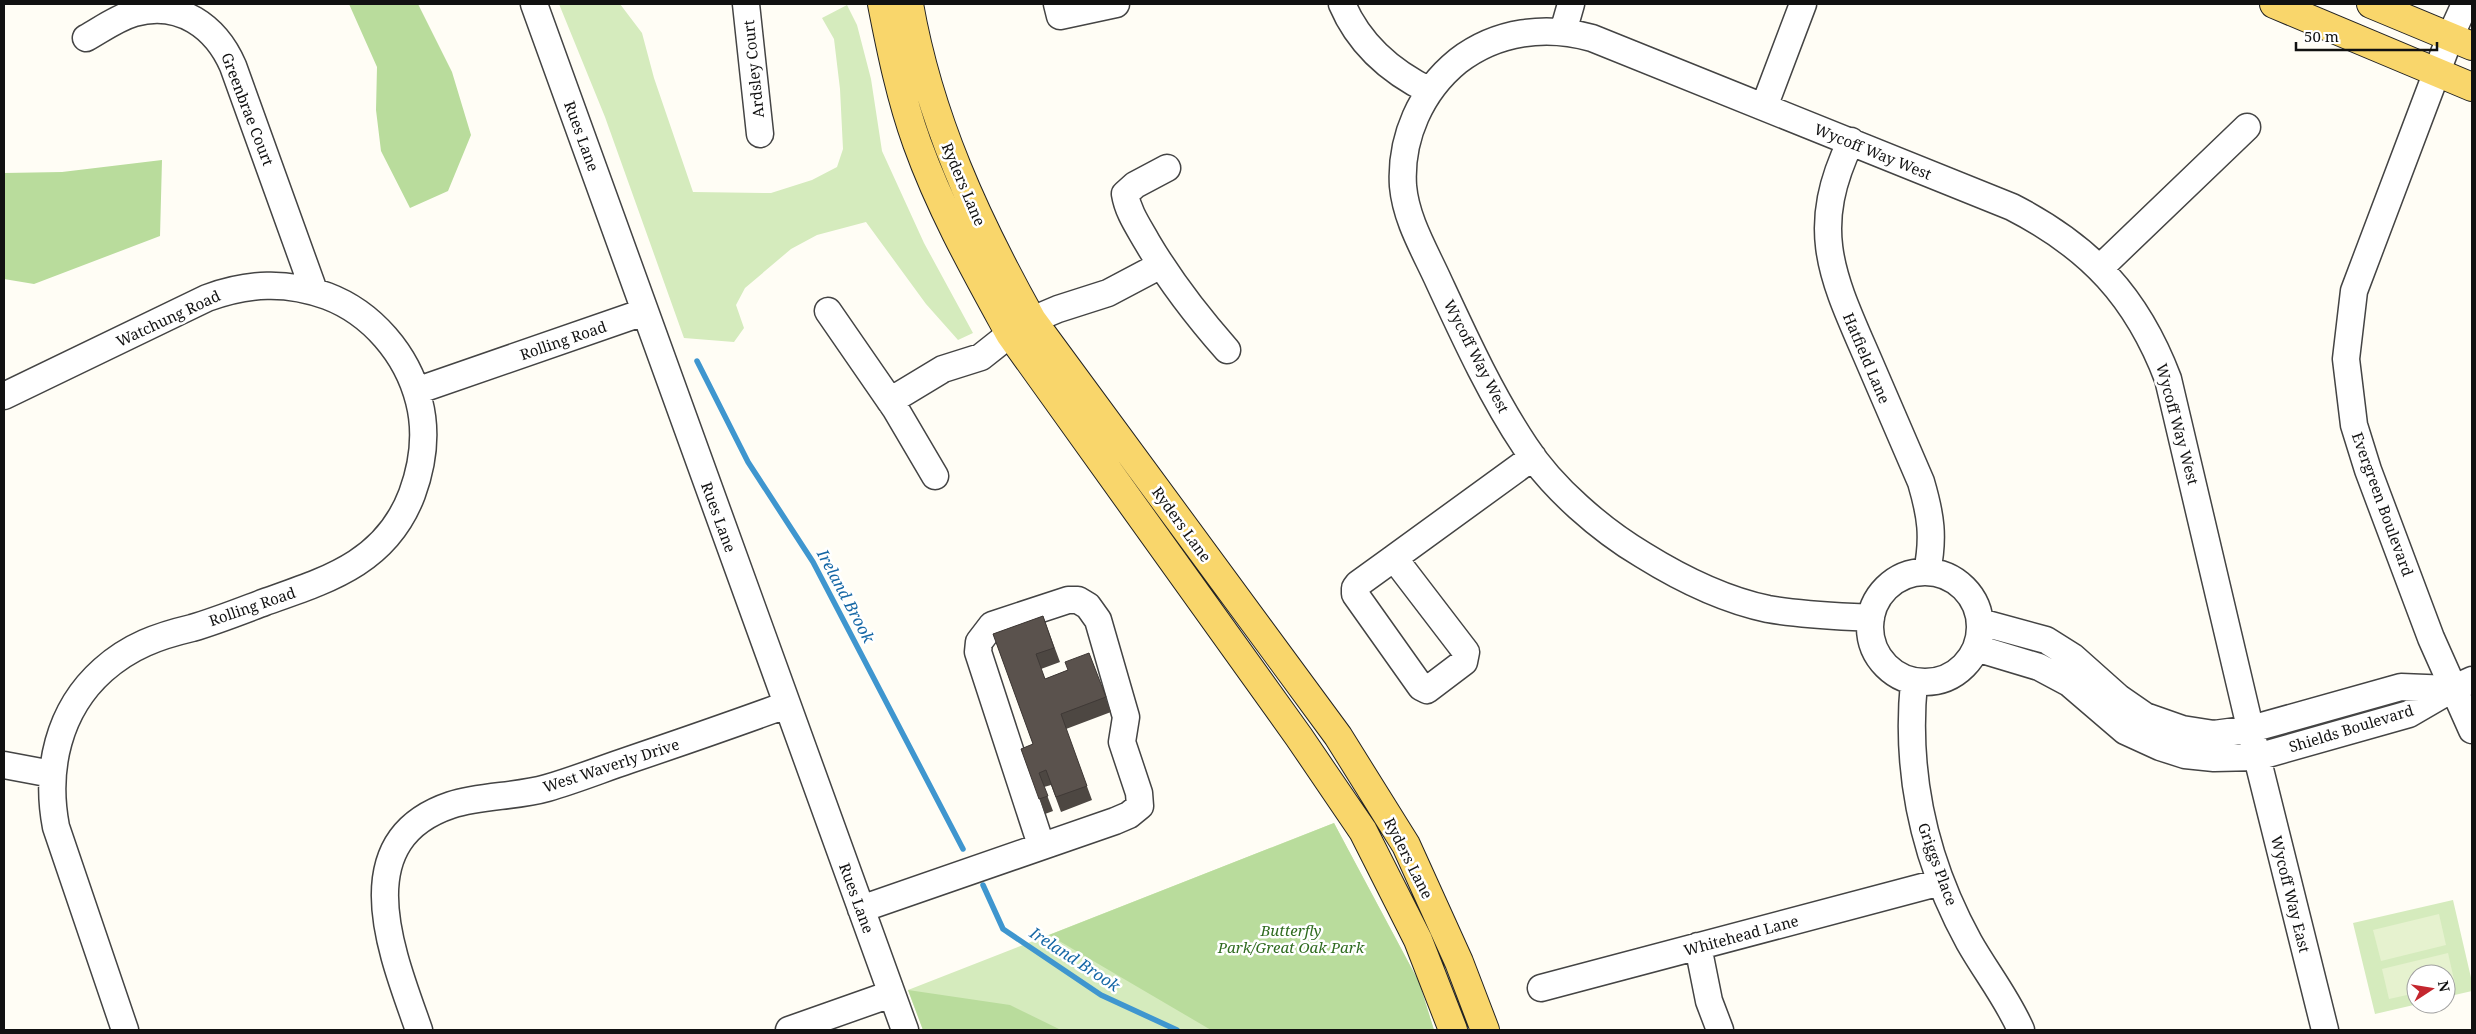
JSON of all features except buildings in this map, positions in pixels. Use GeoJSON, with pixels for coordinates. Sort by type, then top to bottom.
{"type":"FeatureCollection","features":[{"type":"Feature","properties":{"kind":"main road","name":"Ryders Lane"},"geometry":{"type":"LineString","coordinates":[[882,4],[901,88],[917,143],[938,194],[972,266],[1338,736],[1406,845],[1459,962],[1485,1030]]}},
{"type":"Feature","properties":{"kind":"main road","name":"Ryders Lane"},"geometry":{"type":"LineString","coordinates":[[909,4],[940,123],[960,177],[994,251],[1021,327],[1363,831],[1418,940],[1452,1030]]}},
{"type":"Feature","properties":{"kind":"main road"},"geometry":{"type":"LineString","coordinates":[[2274,4],[2472,87]]}},
{"type":"Feature","properties":{"kind":"main road"},"geometry":{"type":"LineString","coordinates":[[2371,4],[2461,41]]}},
{"type":"Feature","properties":{"kind":"street","name":"Rues Lane"},"geometry":{"type":"LineString","coordinates":[[534,4],[786,705],[862,909],[904,1030]]}},
{"type":"Feature","properties":{"kind":"street","name":"Ardsley Court"},"geometry":{"type":"LineString","coordinates":[[746,4],[760,134]]}},
{"type":"Feature","properties":{"kind":"street"},"geometry":{"type":"LineString","coordinates":[[1058,10],[1116,4]]}},
{"type":"Feature","properties":{"kind":"street"},"geometry":{"type":"LineString","coordinates":[[1342,4],[1363,40],[1374,53],[1400,74],[1430,90]]}},
{"type":"Feature","properties":{"kind":"street"},"geometry":{"type":"LineString","coordinates":[[1563,32],[1571,4]]}},
{"type":"Feature","properties":{"kind":"street"},"geometry":{"type":"LineString","coordinates":[[1764,107],[1803,4]]}},
{"type":"Feature","properties":{"kind":"street","name":"Evergreen Boulevard"},"geometry":{"type":"LineString","coordinates":[[2465,4],[2461,41],[2438,72],[2354,291],[2346,359],[2354,425],[2368,470],[2462,685],[2472,730]]}},
{"type":"Feature","properties":{"kind":"street","name":"Greenbrae Court"},"geometry":{"type":"LineString","coordinates":[[86,38],[121,18],[137,12],[154,10],[186,15],[202,23],[214,34],[225,47],[234,66],[314,291]]}},
{"type":"Feature","properties":{"kind":"street","name":"Wycoff Way West"},"geometry":{"type":"LineString","coordinates":[[1533,457],[1470,350],[1410,217],[1404,188],[1404,158],[1416,115],[1430,90],[1451,67],[1489,42],[1525,32],[1563,32],[1592,38],[2012,207],[2064,236],[2100,268],[2127,299],[2144,324],[2158,351],[2168,379],[2257,757]]}},
{"type":"Feature","properties":{"kind":"street"},"geometry":{"type":"LineString","coordinates":[[2100,268],[2247,127]]}},
{"type":"Feature","properties":{"kind":"street","name":"Hatfield Lane"},"geometry":{"type":"LineString","coordinates":[[1851,141],[1842,160],[1831,197],[1828,236],[1833,274],[1921,482],[1929,510],[1932,535],[1927,572]]}},
{"type":"Feature","properties":{"kind":"street"},"geometry":{"type":"LineString","coordinates":[[1167,168],[1135,185],[1125,194],[1128,209],[1161,265],[1192,309],[1227,350]]}},
{"type":"Feature","properties":{"kind":"street"},"geometry":{"type":"LineString","coordinates":[[890,401],[943,369],[982,357],[1021,327],[1058,309],[1108,293],[1161,265]]}},
{"type":"Feature","properties":{"kind":"street","name":"Watchung Road"},"geometry":{"type":"LineString","coordinates":[[4,396],[223,292],[270,284],[314,291],[347,305],[373,324],[394,348],[416,391]]}},
{"type":"Feature","properties":{"kind":"street"},"geometry":{"type":"LineString","coordinates":[[828,311],[890,401],[935,476]]}},
{"type":"Feature","properties":{"kind":"street","name":"Rolling Road"},"geometry":{"type":"LineString","coordinates":[[125,1030],[56,827],[51,793],[52,774],[58,743],[71,712],[90,683],[115,660],[159,635],[192,628],[332,578],[360,562],[384,540],[403,514],[420,470],[423,430],[416,391],[644,312]]}},
{"type":"Feature","properties":{"kind":"street"},"geometry":{"type":"LineString","coordinates":[[1394,558],[1466,652],[1464,662],[1427,690],[1421,687],[1356,594],[1355,588],[1358,584],[1533,457],[1571,498],[1605,528],[1642,555],[1682,577],[1724,595],[1767,609],[1870,618]]}},
{"type":"Feature","properties":{"kind":"street"},"geometry":{"type":"LineString","coordinates":[[1927,572],[1943,575],[1957,582],[1968,593],[1976,607],[1980,622],[1976,648],[1966,664],[1952,676],[1933,682],[1914,682],[1898,676],[1880,658],[1870,635],[1870,618],[1884,590],[1897,580],[1912,574],[1927,572]]}},
{"type":"Feature","properties":{"kind":"street"},"geometry":{"type":"LineString","coordinates":[[862,909],[1041,845],[1062,840],[1129,815],[1140,806],[1139,793],[1122,742],[1126,717],[1098,620],[1088,606],[1078,600],[1068,600],[992,625],[979,642],[978,652],[1041,845]]}},
{"type":"Feature","properties":{"kind":"street","name":"Shields Boulevard"},"geometry":{"type":"LineString","coordinates":[[1980,622],[2046,640],[2073,657],[2119,698],[2145,716],[2182,729],[2214,734],[2251,729],[2401,688],[2462,685]]}},
{"type":"Feature","properties":{"kind":"street","name":"Shields Boulevard"},"geometry":{"type":"LineString","coordinates":[[1976,648],[2039,667],[2069,683],[2124,731],[2160,747],[2185,755],[2214,758],[2257,757],[2409,714],[2462,685]]}},
{"type":"Feature","properties":{"kind":"street","name":"Griggs Place"},"geometry":{"type":"LineString","coordinates":[[1914,682],[1910,719],[1917,801],[1928,845],[1941,882],[1969,942],[2003,993],[2021,1030]]}},
{"type":"Feature","properties":{"kind":"street","name":"West Waverly Drive"},"geometry":{"type":"LineString","coordinates":[[419,1030],[386,923],[383,904],[386,874],[392,855],[403,838],[417,824],[433,812],[452,805],[546,788],[786,705]]}},
{"type":"Feature","properties":{"kind":"street","name":"Wycoff Way East"},"geometry":{"type":"LineString","coordinates":[[2257,757],[2325,1030]]}},
{"type":"Feature","properties":{"kind":"street"},"geometry":{"type":"LineString","coordinates":[[4,765],[52,774]]}},
{"type":"Feature","properties":{"kind":"street","name":"Whitehead Lane"},"geometry":{"type":"LineString","coordinates":[[1541,988],[1941,882]]}},
{"type":"Feature","properties":{"kind":"street"},"geometry":{"type":"LineString","coordinates":[[1698,946],[1709,1001],[1720,1030]]}},
{"type":"Feature","properties":{"kind":"street"},"geometry":{"type":"LineString","coordinates":[[789,1030],[891,994]]}},
{"type":"Feature","properties":{"kind":"green space"},"geometry":{"type":"Polygon","coordinates":[[[349,4],[418,4],[452,72],[471,135],[448,191],[410,208],[381,151],[376,110],[377,67],[349,4]]]}},
{"type":"Feature","properties":{"kind":"green space"},"geometry":{"type":"Polygon","coordinates":[[[559,4],[620,4],[642,33],[654,78],[693,192],[771,193],[812,180],[837,167],[843,149],[840,89],[834,39],[822,18],[847,5],[857,25],[871,79],[882,151],[924,243],[973,333],[958,340],[926,304],[866,222],[817,235],[791,249],[745,288],[736,305],[744,328],[734,342],[684,338],[605,117],[559,4]]]}},
{"type":"Feature","properties":{"kind":"green space"},"geometry":{"type":"Polygon","coordinates":[[[162,160],[160,236],[34,284],[4,279],[4,173],[62,172],[162,160]]]}},
{"type":"Feature","properties":{"kind":"green space","name":"Butterfly Park/Great Oak Park"},"geometry":{"type":"Polygon","coordinates":[[[1334,823],[1419,982],[1434,1030],[923,1030],[908,990],[1334,823]]]}},
{"type":"Feature","properties":{"kind":"green space","name":"Butterfly Park/Great Oak Park"},"geometry":{"type":"Polygon","coordinates":[[[1334,823],[1419,982],[1434,1030],[1211,1030],[1049,935],[1334,823]]]}},
{"type":"Feature","properties":{"kind":"green space"},"geometry":{"type":"Polygon","coordinates":[[[2453,900],[2472,982],[2472,991],[2456,995],[2456,964],[2406,964],[2406,1007],[2375,1014],[2353,923],[2453,900]]]}},
{"type":"Feature","properties":{"kind":"green space"},"geometry":{"type":"Polygon","coordinates":[[[2439,914],[2446,945],[2381,961],[2373,930],[2439,914]]]}},
{"type":"Feature","properties":{"kind":"green space"},"geometry":{"type":"Polygon","coordinates":[[[2448,953],[2450,964],[2406,964],[2406,995],[2389,999],[2382,969],[2448,953]]]}},
{"type":"Feature","properties":{"kind":"green space"},"geometry":{"type":"Polygon","coordinates":[[[908,990],[1010,1005],[1061,1030],[923,1030],[908,990]]]}},
{"type":"Feature","properties":{"kind":"waterway","name":"Ireland Brook"},"geometry":{"type":"LineString","coordinates":[[697,361],[748,462],[813,562],[963,849]]}},
{"type":"Feature","properties":{"kind":"waterway","name":"Ireland Brook"},"geometry":{"type":"LineString","coordinates":[[983,885],[1003,929],[1101,995],[1177,1030]]}}]}
